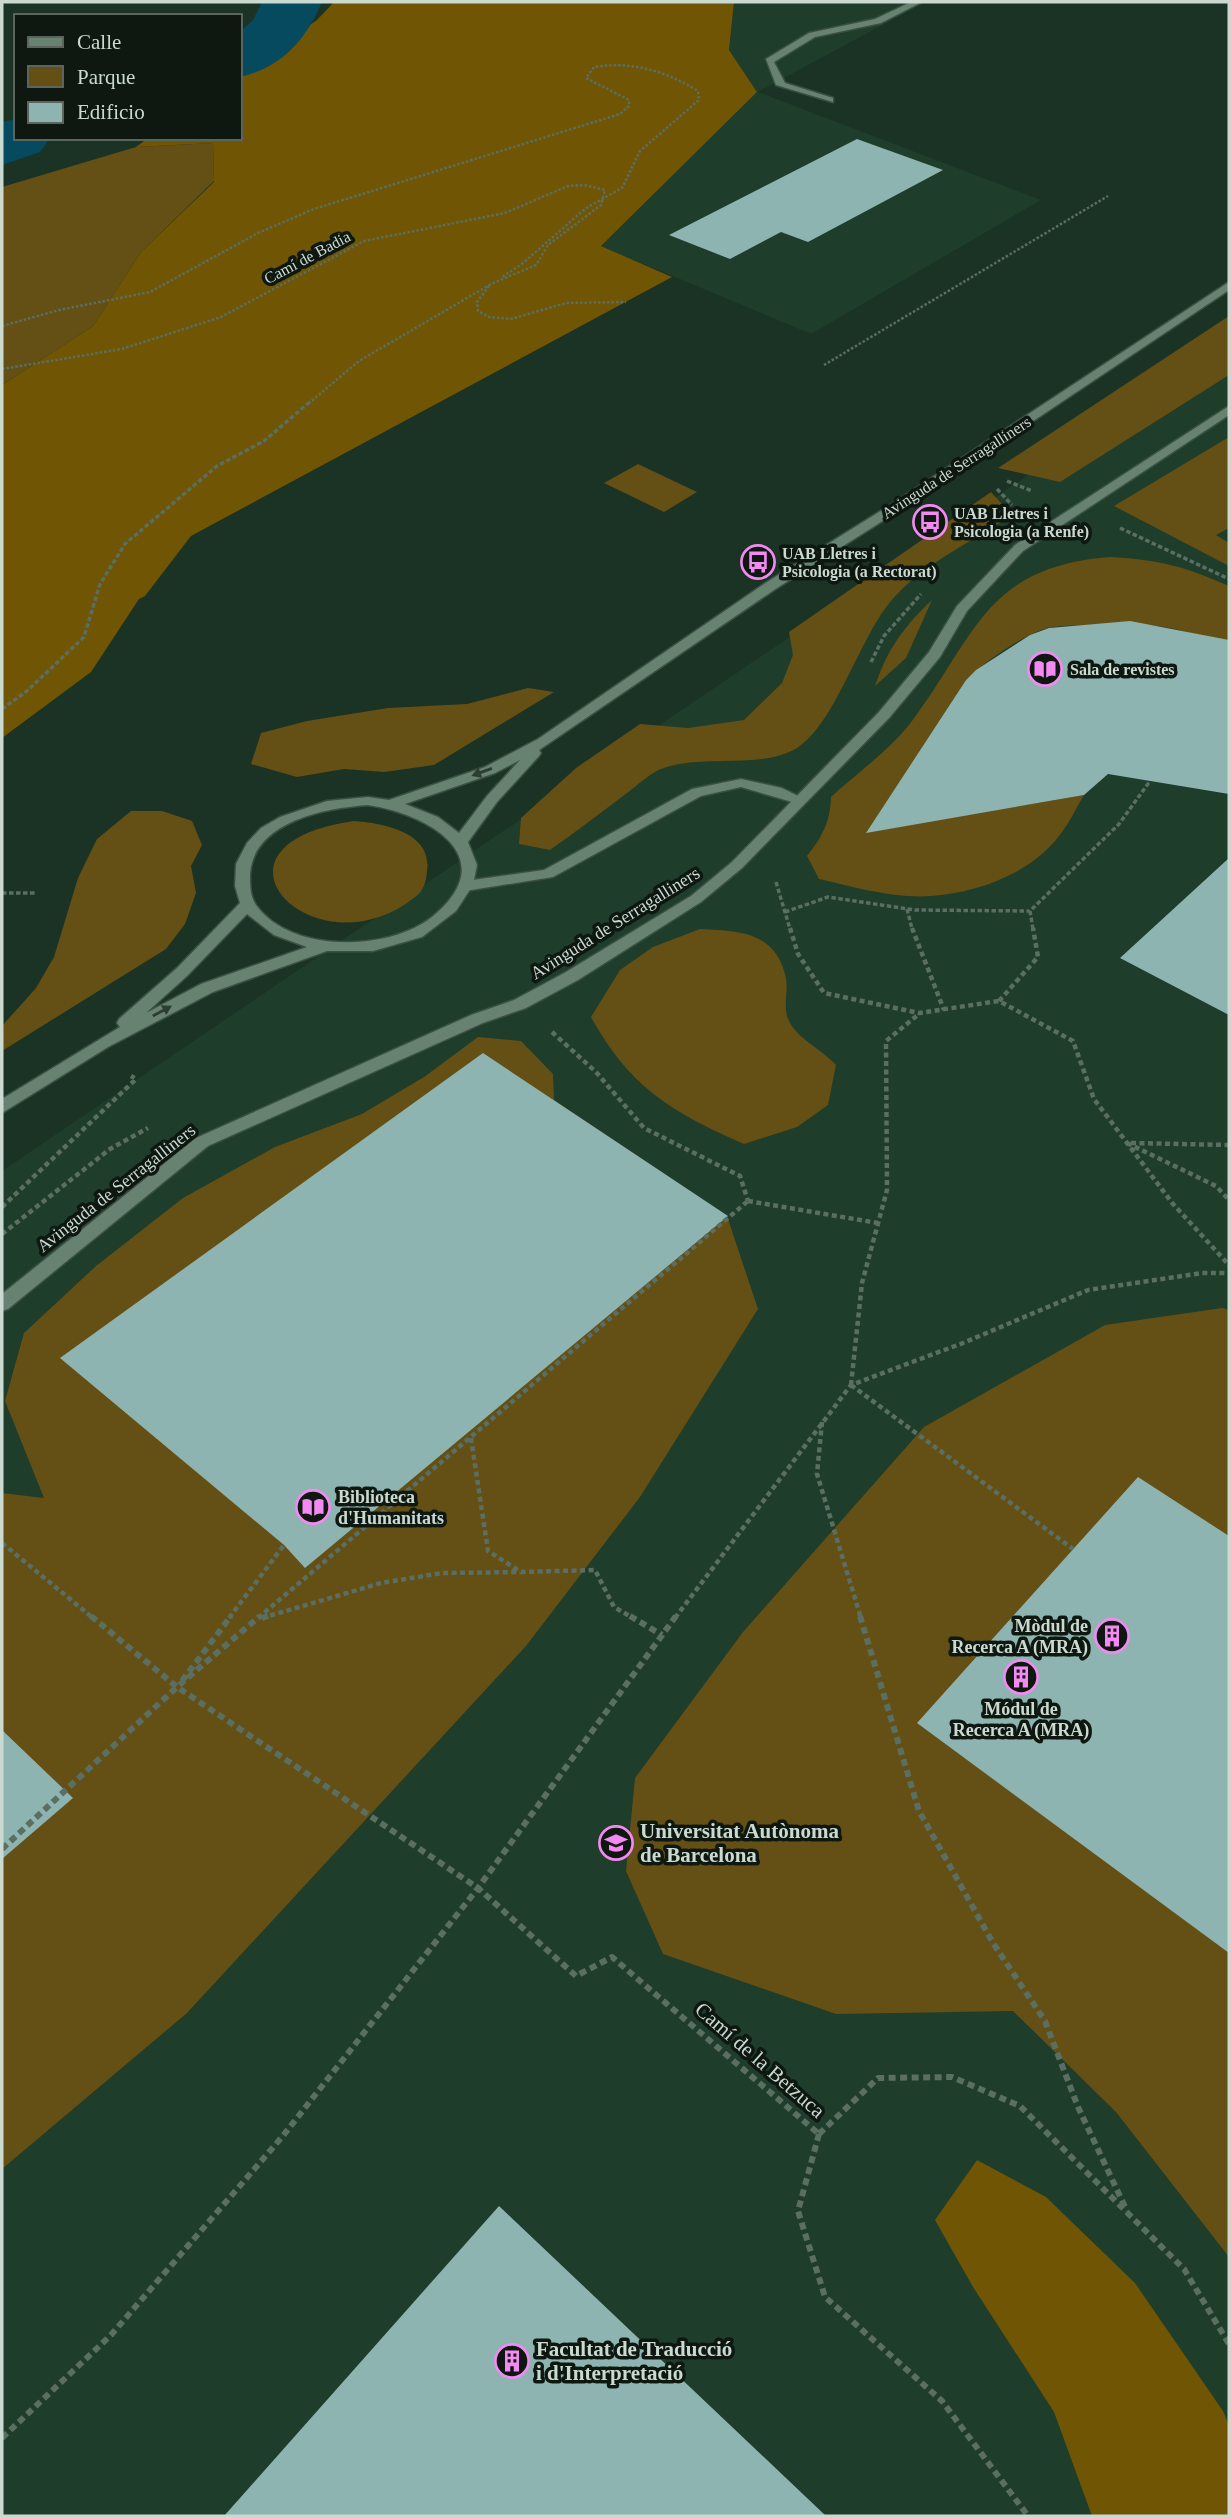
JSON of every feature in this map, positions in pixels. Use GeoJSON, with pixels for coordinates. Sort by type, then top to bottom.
{"type":"FeatureCollection","features":[{"type":"Feature","properties":{"kind":"street"},"geometry":{"type":"LineString","coordinates":[[830,100],[781,85],[769,61],[811,35],[878,20],[918,2]]}},
{"type":"Feature","properties":{"kind":"street","name":"Avinguda de Serragalliners"},"geometry":{"type":"LineString","coordinates":[[393,803],[490,770],[543,742],[772,585],[899,505],[1229,285]]}},
{"type":"Feature","properties":{"kind":"street","name":"Avinguda de Serragalliners"},"geometry":{"type":"LineString","coordinates":[[2,1304],[202,1142],[477,1019],[520,1004],[572,976],[696,899],[737,865],[884,715],[935,654],[962,609],[1019,548],[1229,410]]}},
{"type":"Feature","properties":{"kind":"street","name":"Avinguda de Serragalliners"},"geometry":{"type":"LineString","coordinates":[[460,842],[492,799],[543,742]]}},
{"type":"Feature","properties":{"kind":"street"},"geometry":{"type":"LineString","coordinates":[[465,886],[548,874],[697,792],[741,783],[777,791],[799,800]]}},
{"type":"Feature","properties":{"kind":"street"},"geometry":{"type":"LineString","coordinates":[[357,802],[393,803],[438,821],[460,842],[468,863],[465,886],[452,907],[414,933],[381,944],[326,946],[301,941],[260,919],[248,904],[242,885],[243,866],[252,848],[276,826],[320,806],[357,802]]}},
{"type":"Feature","properties":{"kind":"street"},"geometry":{"type":"LineString","coordinates":[[102,1043],[182,972],[248,904]]}},
{"type":"Feature","properties":{"kind":"street"},"geometry":{"type":"LineString","coordinates":[[2,1107],[102,1043],[207,988],[326,946]]}},
{"type":"Feature","properties":{"kind":"path"},"geometry":{"type":"LineString","coordinates":[[2,326],[59,310],[150,292],[258,233],[314,208],[586,128],[620,114],[629,106],[629,100],[586,78],[594,68],[606,65],[647,67],[666,72],[698,91],[699,100],[640,151],[622,188],[548,245],[536,265],[491,284],[477,302],[478,311],[496,320],[513,320],[565,303],[626,302]]}},
{"type":"Feature","properties":{"kind":"path","name":"Camí de Badia"},"geometry":{"type":"LineString","coordinates":[[2,369],[122,349],[222,317],[365,241],[505,213],[568,186],[584,184],[604,190],[605,199]]}},
{"type":"Feature","properties":{"kind":"path"},"geometry":{"type":"LineString","coordinates":[[824,365],[1108,197]]}},
{"type":"Feature","properties":{"kind":"path"},"geometry":{"type":"LineString","coordinates":[[2,709],[27,691],[84,637],[100,584],[125,544],[217,466],[264,441],[359,361],[522,264],[586,208],[605,199]]}},
{"type":"Feature","properties":{"kind":"path"},"geometry":{"type":"LineString","coordinates":[[997,477],[1040,495]]}},
{"type":"Feature","properties":{"kind":"path"},"geometry":{"type":"LineString","coordinates":[[991,483],[1017,510]]}},
{"type":"Feature","properties":{"kind":"path"},"geometry":{"type":"LineString","coordinates":[[1079,509],[1229,579]]}},
{"type":"Feature","properties":{"kind":"path"},"geometry":{"type":"LineString","coordinates":[[785,912],[828,897],[907,909],[1030,911],[1119,824],[1150,781]]}},
{"type":"Feature","properties":{"kind":"path"},"geometry":{"type":"LineString","coordinates":[[775,827],[775,879],[798,954],[824,993],[919,1013],[999,1001],[1073,1041],[1094,1098],[1173,1204],[1229,1265]]}},
{"type":"Feature","properties":{"kind":"path"},"geometry":{"type":"LineString","coordinates":[[2,892],[36,893]]}},
{"type":"Feature","properties":{"kind":"path"},"geometry":{"type":"LineString","coordinates":[[907,909],[916,946],[932,975],[944,1010]]}},
{"type":"Feature","properties":{"kind":"path"},"geometry":{"type":"LineString","coordinates":[[999,1001],[1038,957],[1030,911]]}},
{"type":"Feature","properties":{"kind":"path"},"geometry":{"type":"LineString","coordinates":[[520,1004],[596,1072],[644,1128],[740,1176],[748,1201]]}},
{"type":"Feature","properties":{"kind":"path"},"geometry":{"type":"LineString","coordinates":[[851,1385],[862,1283],[887,1190],[886,1041],[919,1013]]}},
{"type":"Feature","properties":{"kind":"path"},"geometry":{"type":"LineString","coordinates":[[2,1207],[136,1079],[127,1073]]}},
{"type":"Feature","properties":{"kind":"path"},"geometry":{"type":"LineString","coordinates":[[1127,1143],[1229,1145]]}},
{"type":"Feature","properties":{"kind":"path"},"geometry":{"type":"LineString","coordinates":[[1127,1143],[1216,1186],[1229,1200]]}},
{"type":"Feature","properties":{"kind":"path"},"geometry":{"type":"LineString","coordinates":[[748,1201],[878,1224]]}},
{"type":"Feature","properties":{"kind":"path"},"geometry":{"type":"LineString","coordinates":[[2,1849],[177,1687],[748,1201]]}},
{"type":"Feature","properties":{"kind":"path"},"geometry":{"type":"LineString","coordinates":[[2,2438],[111,2335],[282,2137],[478,1888],[662,1635],[851,1385],[963,1343],[1088,1290],[1202,1273],[1229,1273]]}},
{"type":"Feature","properties":{"kind":"path"},"geometry":{"type":"LineString","coordinates":[[851,1385],[1073,1549]]}},
{"type":"Feature","properties":{"kind":"path"},"geometry":{"type":"LineString","coordinates":[[822,1421],[817,1474],[919,1811],[993,1943],[1045,2021],[1078,2107],[1127,2211]]}},
{"type":"Feature","properties":{"kind":"path"},"geometry":{"type":"LineString","coordinates":[[471,1438],[479,1472],[480,1516],[488,1551],[521,1572]]}},
{"type":"Feature","properties":{"kind":"path"},"geometry":{"type":"LineString","coordinates":[[2,1543],[177,1687],[478,1888]]}},
{"type":"Feature","properties":{"kind":"path"},"geometry":{"type":"LineString","coordinates":[[177,1687],[284,1545]]}},
{"type":"Feature","properties":{"kind":"path"},"geometry":{"type":"LineString","coordinates":[[258,1619],[381,1583],[443,1573],[595,1570],[614,1607],[662,1635]]}},
{"type":"Feature","properties":{"kind":"path","name":"Camí de la Betzuca"},"geometry":{"type":"LineString","coordinates":[[478,1888],[576,1976],[612,1957],[819,2134],[798,2211],[825,2297],[942,2401],[1028,2516]]}},
{"type":"Feature","properties":{"kind":"path"},"geometry":{"type":"LineString","coordinates":[[819,2134],[878,2078],[951,2077],[1020,2106],[1184,2269],[1229,2343]]}},
{"type":"Feature","properties":{"kind":"shaded area"},"geometry":{"type":"Polygon","coordinates":[[[334,2],[734,2],[729,50],[757,92],[601,246],[672,277],[191,536],[145,596],[139,599],[91,672],[2,738],[2,385],[93,326],[141,252],[214,182],[213,143],[136,147],[145,140],[242,140],[242,73],[317,20],[334,2]]]}},
{"type":"Feature","properties":{"kind":"shaded area"},"geometry":{"type":"Polygon","coordinates":[[[734,2],[925,2],[758,92],[1041,200],[811,334],[601,246],[757,92],[729,50],[734,2]]]}},
{"type":"Feature","properties":{"kind":"shaded area","name":"Universitat Autònoma de Barcelona"},"geometry":{"type":"Polygon","coordinates":[[[1229,339],[1229,2516],[2,2516],[2,1171],[1229,339]]]}},
{"type":"Feature","properties":{"kind":"shaded area"},"geometry":{"type":"Polygon","coordinates":[[[977,2160],[1046,2197],[1135,2283],[1223,2411],[1229,2425],[1229,2516],[1092,2516],[1054,2412],[973,2287],[935,2220],[977,2160]]]}},
{"type":"Feature","properties":{"kind":"green space"},"geometry":{"type":"Polygon","coordinates":[[[213,143],[214,181],[141,252],[93,326],[2,385],[2,187],[136,147],[213,143]]]}},
{"type":"Feature","properties":{"kind":"green space"},"geometry":{"type":"Polygon","coordinates":[[[1229,316],[1229,375],[1060,482],[998,468],[1229,316]]]}},
{"type":"Feature","properties":{"kind":"green space"},"geometry":{"type":"Polygon","coordinates":[[[1229,437],[1229,528],[1216,535],[1229,543],[1229,566],[1114,506],[1229,437]]]}},
{"type":"Feature","properties":{"kind":"green space"},"geometry":{"type":"Polygon","coordinates":[[[638,464],[697,492],[664,512],[604,483],[638,464]]]}},
{"type":"Feature","properties":{"kind":"green space"},"geometry":{"type":"Polygon","coordinates":[[[991,492],[1012,515],[932,565],[891,601],[879,617],[823,720],[797,748],[783,755],[766,758],[695,762],[661,769],[550,850],[519,844],[521,818],[576,768],[640,724],[688,728],[744,720],[782,683],[793,655],[789,632],[991,492]]]}},
{"type":"Feature","properties":{"kind":"green space"},"geometry":{"type":"Polygon","coordinates":[[[1110,557],[1171,565],[1229,586],[1229,647],[1177,629],[1142,624],[1057,626],[1038,631],[1016,642],[966,680],[867,832],[1084,795],[1059,836],[1033,861],[1018,871],[966,891],[931,896],[903,896],[819,879],[807,856],[824,829],[831,797],[904,731],[988,610],[1010,590],[1035,575],[1068,563],[1110,557]]]}},
{"type":"Feature","properties":{"kind":"green space"},"geometry":{"type":"Polygon","coordinates":[[[932,600],[906,658],[875,686],[898,639],[932,600]]]}},
{"type":"Feature","properties":{"kind":"green space"},"geometry":{"type":"Polygon","coordinates":[[[528,688],[554,692],[434,765],[384,772],[344,769],[297,777],[251,764],[261,733],[307,721],[388,708],[467,704],[528,688]]]}},
{"type":"Feature","properties":{"kind":"green space"},"geometry":{"type":"Polygon","coordinates":[[[131,811],[162,811],[192,821],[202,845],[191,866],[196,893],[185,924],[166,949],[2,1051],[2,1026],[36,988],[54,957],[78,878],[97,839],[131,811]]]}},
{"type":"Feature","properties":{"kind":"green space"},"geometry":{"type":"Polygon","coordinates":[[[354,821],[391,827],[414,839],[422,847],[427,858],[427,875],[422,889],[414,898],[376,918],[339,922],[307,914],[284,898],[273,876],[279,854],[305,834],[354,821]]]}},
{"type":"Feature","properties":{"kind":"green space"},"geometry":{"type":"Polygon","coordinates":[[[700,929],[742,933],[765,942],[774,951],[786,978],[786,1011],[790,1024],[836,1065],[828,1105],[797,1127],[744,1144],[695,1121],[655,1095],[638,1080],[606,1042],[591,1017],[620,970],[653,947],[700,929]]]}},
{"type":"Feature","properties":{"kind":"green space"},"geometry":{"type":"Polygon","coordinates":[[[478,1037],[521,1041],[553,1074],[554,1100],[727,1216],[758,1309],[640,1497],[526,1646],[187,2013],[2,2169],[2,1493],[44,1498],[5,1401],[24,1333],[96,1266],[183,1198],[275,1147],[362,1114],[424,1077],[478,1037]]]}},
{"type":"Feature","properties":{"kind":"green space"},"geometry":{"type":"Polygon","coordinates":[[[1222,1308],[1229,1310],[1229,2257],[1116,2112],[1013,2011],[836,2014],[663,1954],[626,1871],[635,1778],[743,1632],[924,1427],[1105,1325],[1222,1308]]]}},
{"type":"Feature","properties":{"kind":"building"},"geometry":{"type":"Polygon","coordinates":[[[857,139],[943,170],[808,242],[781,232],[730,259],[669,235],[857,139]]]}},
{"type":"Feature","properties":{"kind":"building","name":"Sala de revistes"},"geometry":{"type":"Polygon","coordinates":[[[1130,621],[1229,640],[1229,794],[1108,774],[1084,795],[866,833],[966,680],[976,670],[1030,635],[1049,628],[1130,621]]]}},
{"type":"Feature","properties":{"kind":"building"},"geometry":{"type":"Polygon","coordinates":[[[1229,858],[1229,1015],[1120,958],[1229,858]]]}},
{"type":"Feature","properties":{"kind":"building"},"geometry":{"type":"Polygon","coordinates":[[[483,1053],[728,1216],[305,1568],[284,1545],[60,1358],[483,1053]]]}},
{"type":"Feature","properties":{"kind":"building","name":"Módul de Recerca A (MRA)"},"geometry":{"type":"Polygon","coordinates":[[[1138,1477],[1229,1536],[1229,1953],[917,1723],[1138,1477]]]}},
{"type":"Feature","properties":{"kind":"building"},"geometry":{"type":"Polygon","coordinates":[[[2,1730],[73,1798],[2,1859],[2,1730]]]}},
{"type":"Feature","properties":{"kind":"building","name":"Facultat de Traducció i d'Interpretació"},"geometry":{"type":"Polygon","coordinates":[[[499,2206],[826,2516],[224,2516],[499,2206]]]}},
{"type":"Feature","properties":{"kind":"waterway"},"geometry":{"type":"LineString","coordinates":[[242,57],[259,48],[272,36],[292,2]]}},
{"type":"Feature","properties":{"kind":"waterway"},"geometry":{"type":"LineString","coordinates":[[2,145],[14,139]]}},
{"type":"Feature","properties":{"kind":"place","name":"UAB Lletres i Psicologia (a Renfe)"},"geometry":{"type":"Point","coordinates":[930,522]}},
{"type":"Feature","properties":{"kind":"place","name":"UAB Lletres i Psicologia (a Rectorat)"},"geometry":{"type":"Point","coordinates":[758,562]}},
{"type":"Feature","properties":{"kind":"place","name":"Sala de revistes"},"geometry":{"type":"Point","coordinates":[1045,669]}},
{"type":"Feature","properties":{"kind":"place","name":"Biblioteca d'Humanitats"},"geometry":{"type":"Point","coordinates":[313,1507]}},
{"type":"Feature","properties":{"kind":"place","name":"Mòdul de Recerca A (MRA)"},"geometry":{"type":"Point","coordinates":[1112,1636]}},
{"type":"Feature","properties":{"kind":"place","name":"Módul de Recerca A (MRA)"},"geometry":{"type":"Point","coordinates":[1021,1677]}},
{"type":"Feature","properties":{"kind":"place","name":"Universitat Autònoma de Barcelona"},"geometry":{"type":"Point","coordinates":[616,1843]}},
{"type":"Feature","properties":{"kind":"place","name":"Facultat de Traducció i d'Interpretació"},"geometry":{"type":"Point","coordinates":[512,2361]}}]}
